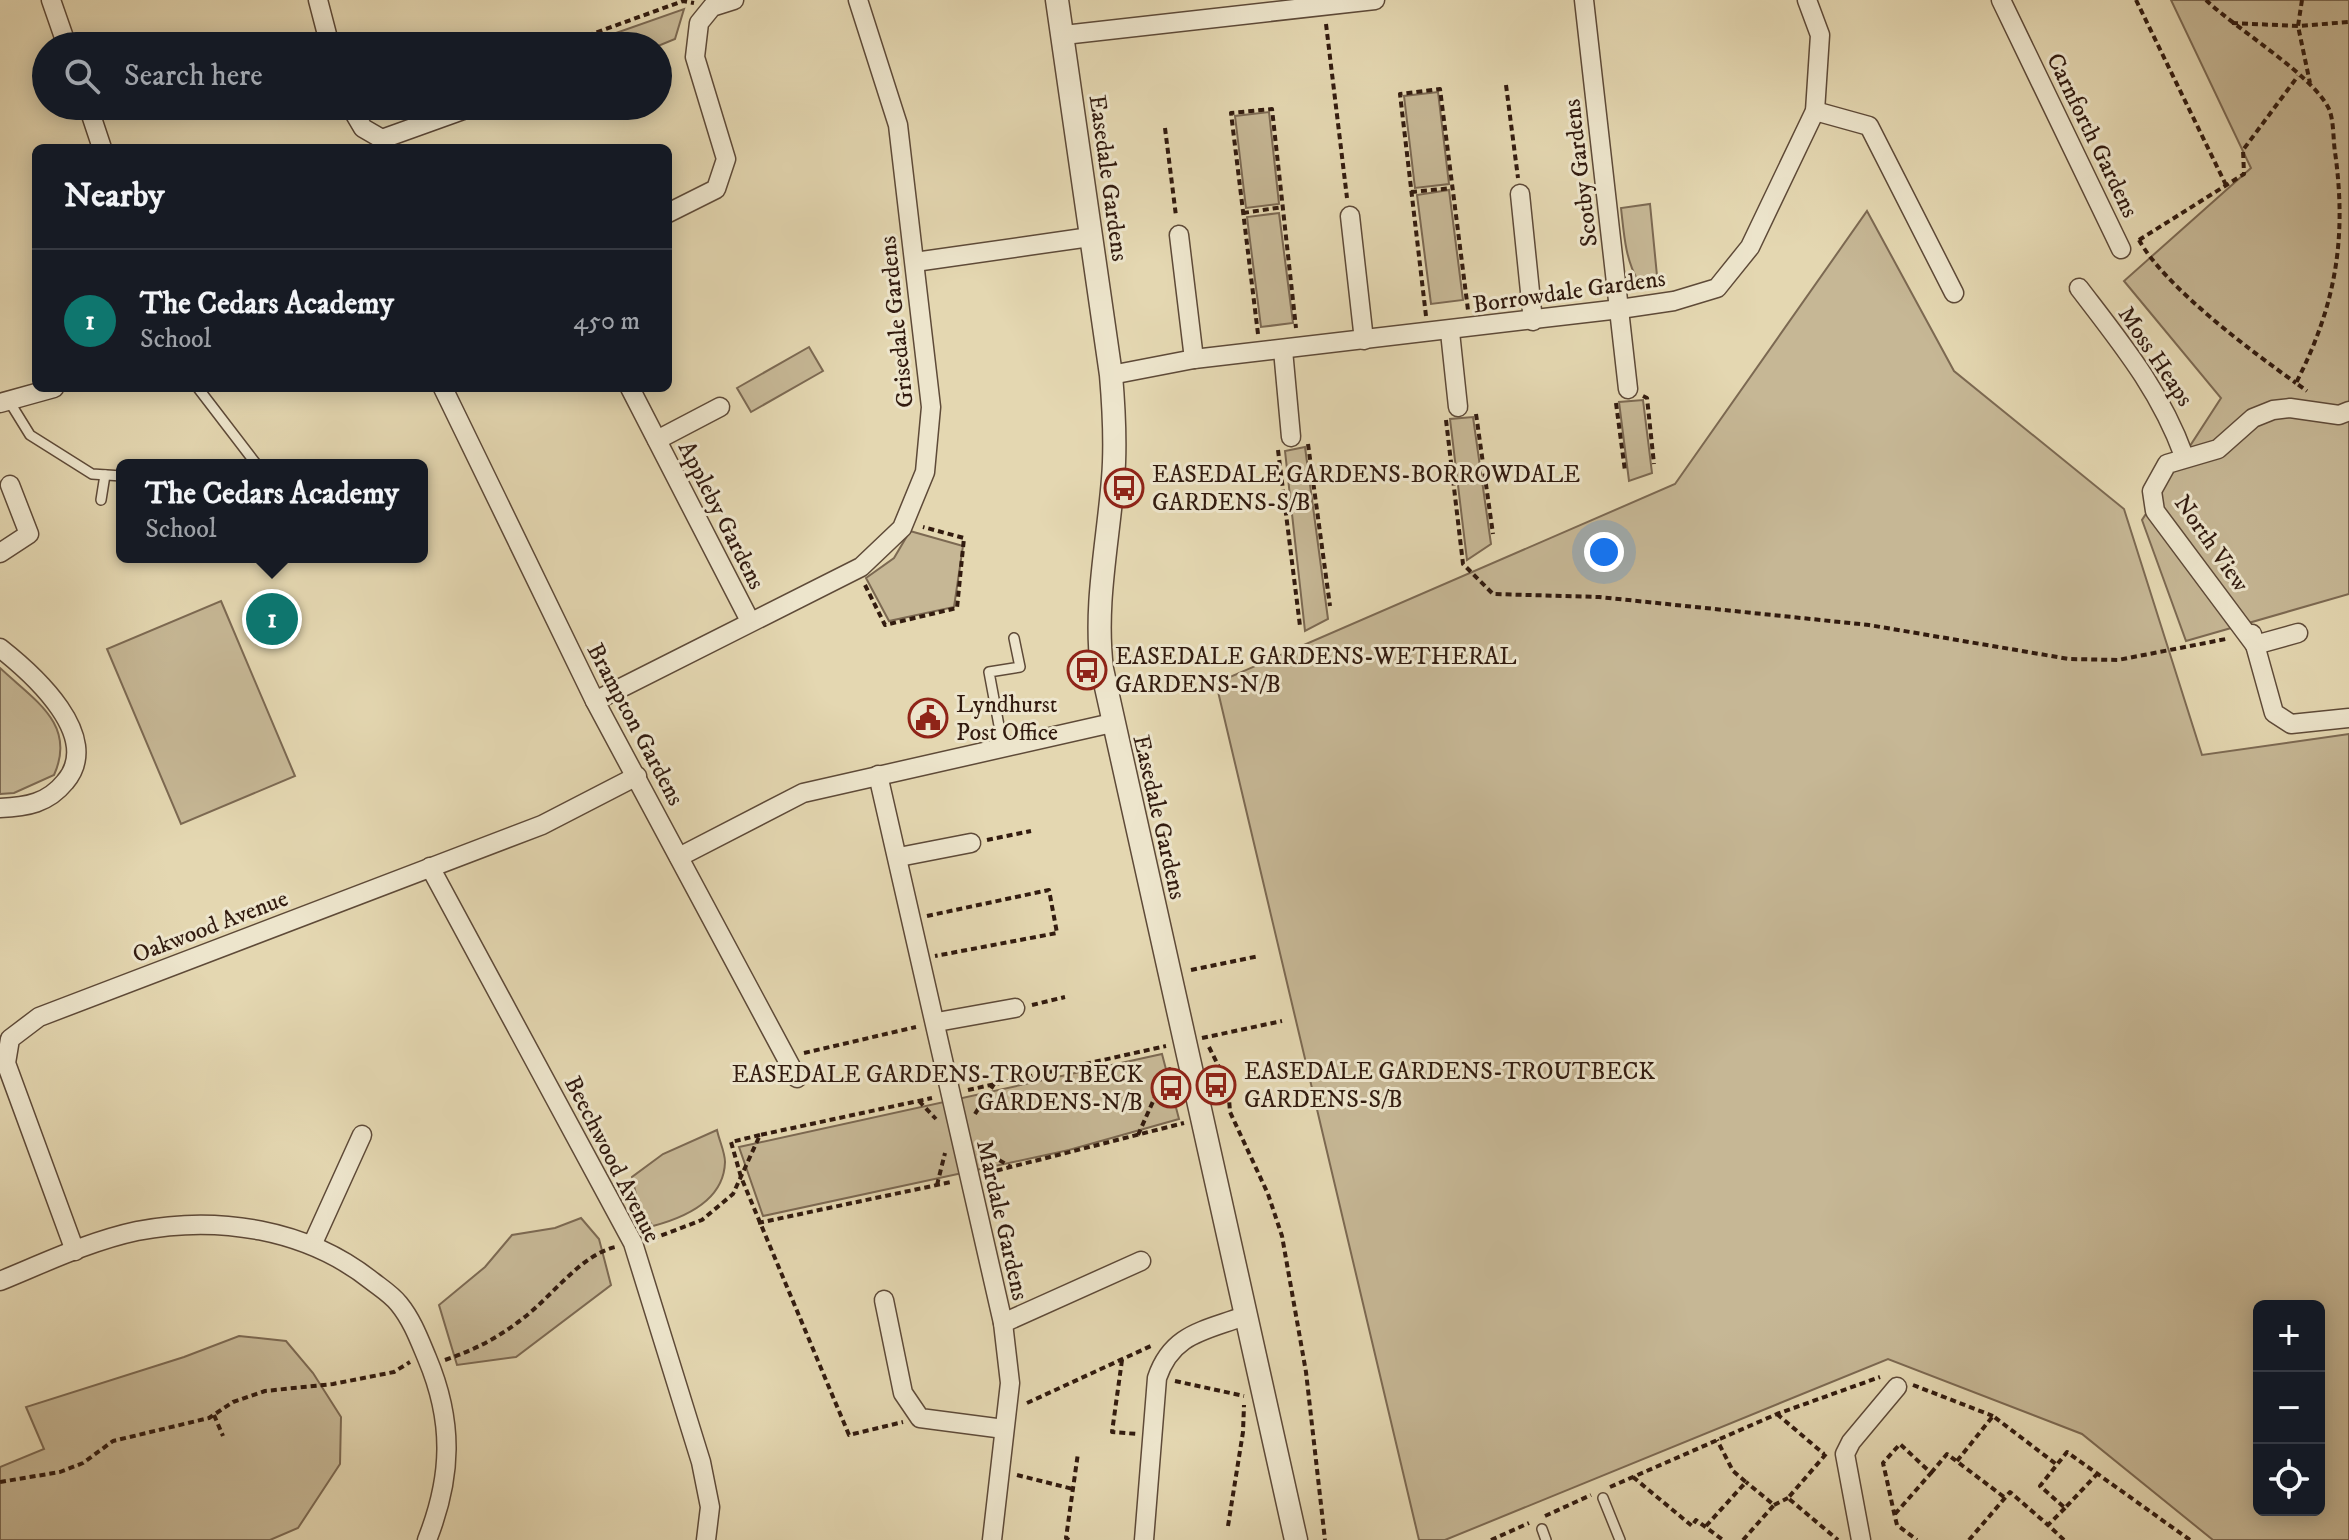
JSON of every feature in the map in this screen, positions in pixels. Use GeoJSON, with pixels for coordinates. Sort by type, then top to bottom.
{"type":"FeatureCollection","features":[{"type":"Feature","properties":{"kind":"street"},"geometry":{"type":"LineString","coordinates":[[51,0],[62,32]]}},
{"type":"Feature","properties":{"kind":"street"},"geometry":{"type":"LineString","coordinates":[[318,0],[326,32]]}},
{"type":"Feature","properties":{"kind":"street"},"geometry":{"type":"LineString","coordinates":[[672,211],[716,189],[726,159],[695,57],[699,23],[712,7],[734,0]]}},
{"type":"Feature","properties":{"kind":"street","name":"Grisedale Gardens"},"geometry":{"type":"LineString","coordinates":[[595,701],[857,569],[905,522],[925,472],[931,407],[898,125],[858,0]]}},
{"type":"Feature","properties":{"kind":"street","name":"Easedale Gardens"},"geometry":{"type":"LineString","coordinates":[[1057,0],[1111,375],[1115,432],[1098,635],[1112,723],[1168,974],[1192,1048],[1201,1119],[1296,1540]]}},
{"type":"Feature","properties":{"kind":"street"},"geometry":{"type":"LineString","coordinates":[[1064,35],[1375,0]]}},
{"type":"Feature","properties":{"kind":"street","name":"Scotby Gardens"},"geometry":{"type":"LineString","coordinates":[[1584,0],[1628,389]]}},
{"type":"Feature","properties":{"kind":"street","name":"Borrowdale Gardens"},"geometry":{"type":"LineString","coordinates":[[1111,375],[1194,359],[1450,332],[1620,309],[1674,301],[1717,288],[1750,247],[1815,111],[1820,35],[1807,0]]}},
{"type":"Feature","properties":{"kind":"street","name":"Carnforth Gardens"},"geometry":{"type":"LineString","coordinates":[[2001,0],[2121,249]]}},
{"type":"Feature","properties":{"kind":"street"},"geometry":{"type":"LineString","coordinates":[[1815,111],[1869,126],[1954,293]]}},
{"type":"Feature","properties":{"kind":"street"},"geometry":{"type":"LineString","coordinates":[[93,120],[101,144]]}},
{"type":"Feature","properties":{"kind":"street"},"geometry":{"type":"LineString","coordinates":[[358,120],[363,128],[383,144],[440,120]]}},
{"type":"Feature","properties":{"kind":"street"},"geometry":{"type":"LineString","coordinates":[[1520,194],[1533,321]]}},
{"type":"Feature","properties":{"kind":"street"},"geometry":{"type":"LineString","coordinates":[[1350,216],[1364,340]]}},
{"type":"Feature","properties":{"kind":"street"},"geometry":{"type":"LineString","coordinates":[[1179,235],[1194,359]]}},
{"type":"Feature","properties":{"kind":"street"},"geometry":{"type":"LineString","coordinates":[[915,262],[1090,237]]}},
{"type":"Feature","properties":{"kind":"street","name":"Moss Heaps"},"geometry":{"type":"LineString","coordinates":[[2079,288],[2148,379],[2169,413],[2184,456]]}},
{"type":"Feature","properties":{"kind":"street"},"geometry":{"type":"LineString","coordinates":[[1450,332],[1458,407]]}},
{"type":"Feature","properties":{"kind":"street"},"geometry":{"type":"LineString","coordinates":[[1291,349],[1291,437]]}},
{"type":"Feature","properties":{"kind":"street"},"geometry":{"type":"LineString","coordinates":[[5,402],[40,392]]}},
{"type":"Feature","properties":{"kind":"street","name":"Brampton Gardens"},"geometry":{"type":"LineString","coordinates":[[445,392],[595,701],[797,1078]]}},
{"type":"Feature","properties":{"kind":"street","name":"Appleby Gardens"},"geometry":{"type":"LineString","coordinates":[[632,392],[750,621]]}},
{"type":"Feature","properties":{"kind":"street"},"geometry":{"type":"LineString","coordinates":[[657,440],[720,407]]}},
{"type":"Feature","properties":{"kind":"street","name":"North View"},"geometry":{"type":"LineString","coordinates":[[2252,638],[2155,511],[2152,491],[2167,464],[2184,456],[2218,449],[2253,418],[2273,410],[2290,408],[2344,413]]}},
{"type":"Feature","properties":{"kind":"street"},"geometry":{"type":"LineString","coordinates":[[0,553],[29,534],[10,485]]}},
{"type":"Feature","properties":{"kind":"street"},"geometry":{"type":"LineString","coordinates":[[2298,633],[2252,638],[2274,713],[2291,724],[2349,718]]}},
{"type":"Feature","properties":{"kind":"street"},"geometry":{"type":"LineString","coordinates":[[0,648],[35,675],[69,721],[77,753],[71,776],[53,797],[23,807],[0,808]]}},
{"type":"Feature","properties":{"kind":"street"},"geometry":{"type":"LineString","coordinates":[[679,857],[803,793],[1112,723]]}},
{"type":"Feature","properties":{"kind":"street","name":"Mardale Gardens"},"geometry":{"type":"LineString","coordinates":[[878,775],[937,1022],[968,1178],[1003,1323],[1010,1383],[992,1540]]}},
{"type":"Feature","properties":{"kind":"street","name":"Oakwood Avenue"},"geometry":{"type":"LineString","coordinates":[[75,1251],[6,1063],[10,1039],[39,1017],[542,825],[637,776]]}},
{"type":"Feature","properties":{"kind":"street"},"geometry":{"type":"LineString","coordinates":[[899,857],[971,843]]}},
{"type":"Feature","properties":{"kind":"street","name":"Beechwood Avenue"},"geometry":{"type":"LineString","coordinates":[[430,867],[633,1243],[701,1462],[710,1507],[706,1540]]}},
{"type":"Feature","properties":{"kind":"street"},"geometry":{"type":"LineString","coordinates":[[937,1022],[1015,1008]]}},
{"type":"Feature","properties":{"kind":"street"},"geometry":{"type":"LineString","coordinates":[[313,1243],[362,1135]]}},
{"type":"Feature","properties":{"kind":"street"},"geometry":{"type":"LineString","coordinates":[[0,1281],[136,1231],[187,1226],[262,1230],[313,1243],[351,1264],[397,1301],[409,1318],[430,1366],[444,1414],[447,1456],[443,1499],[428,1540]]}},
{"type":"Feature","properties":{"kind":"street"},"geometry":{"type":"LineString","coordinates":[[1003,1323],[1141,1261]]}},
{"type":"Feature","properties":{"kind":"street"},"geometry":{"type":"LineString","coordinates":[[884,1300],[903,1393],[920,1418],[1005,1421]]}},
{"type":"Feature","properties":{"kind":"street"},"geometry":{"type":"LineString","coordinates":[[1144,1540],[1157,1378],[1164,1357],[1189,1335],[1244,1316]]}},
{"type":"Feature","properties":{"kind":"street"},"geometry":{"type":"LineString","coordinates":[[1861,1540],[1845,1454],[1851,1442],[1900,1384]]}},
{"type":"Feature","properties":{"kind":"lane"},"geometry":{"type":"LineString","coordinates":[[201,392],[252,459]]}},
{"type":"Feature","properties":{"kind":"lane"},"geometry":{"type":"LineString","coordinates":[[5,402],[30,435],[92,474],[116,476]]}},
{"type":"Feature","properties":{"kind":"lane"},"geometry":{"type":"LineString","coordinates":[[101,500],[105,475]]}},
{"type":"Feature","properties":{"kind":"lane"},"geometry":{"type":"LineString","coordinates":[[1003,747],[989,672],[1020,667],[1014,638]]}},
{"type":"Feature","properties":{"kind":"lane"},"geometry":{"type":"LineString","coordinates":[[1603,1498],[1620,1540]]}},
{"type":"Feature","properties":{"kind":"lane"},"geometry":{"type":"LineString","coordinates":[[1542,1529],[1546,1540]]}},
{"type":"Feature","properties":{"kind":"path"},"geometry":{"type":"LineString","coordinates":[[2136,0],[2226,185]]}},
{"type":"Feature","properties":{"kind":"path"},"geometry":{"type":"LineString","coordinates":[[2206,0],[2230,23],[2311,85],[2329,110],[2342,203],[2336,275],[2327,312],[2296,383]]}},
{"type":"Feature","properties":{"kind":"path"},"geometry":{"type":"LineString","coordinates":[[2302,0],[2298,26],[2311,85]]}},
{"type":"Feature","properties":{"kind":"path"},"geometry":{"type":"LineString","coordinates":[[598,32],[683,1],[712,7]]}},
{"type":"Feature","properties":{"kind":"path"},"geometry":{"type":"LineString","coordinates":[[1324,6],[1350,216]]}},
{"type":"Feature","properties":{"kind":"path"},"geometry":{"type":"LineString","coordinates":[[2230,23],[2298,26],[2349,22]]}},
{"type":"Feature","properties":{"kind":"path"},"geometry":{"type":"LineString","coordinates":[[2121,249],[2244,174],[2243,150],[2298,76]]}},
{"type":"Feature","properties":{"kind":"path"},"geometry":{"type":"LineString","coordinates":[[1506,85],[1520,194]]}},
{"type":"Feature","properties":{"kind":"path"},"geometry":{"type":"LineString","coordinates":[[1428,334],[1400,94],[1440,89],[1470,329]]}},
{"type":"Feature","properties":{"kind":"path"},"geometry":{"type":"LineString","coordinates":[[1260,352],[1231,113],[1272,109],[1283,207],[1291,349]]}},
{"type":"Feature","properties":{"kind":"path"},"geometry":{"type":"LineString","coordinates":[[1165,128],[1179,235]]}},
{"type":"Feature","properties":{"kind":"path"},"geometry":{"type":"LineString","coordinates":[[1411,192],[1453,188]]}},
{"type":"Feature","properties":{"kind":"path"},"geometry":{"type":"LineString","coordinates":[[1243,213],[1283,207]]}},
{"type":"Feature","properties":{"kind":"path"},"geometry":{"type":"LineString","coordinates":[[2139,240],[2186,293],[2249,350],[2344,413]]}},
{"type":"Feature","properties":{"kind":"path"},"geometry":{"type":"LineString","coordinates":[[1625,471],[1616,401],[1628,389],[1647,398],[1654,464]]}},
{"type":"Feature","properties":{"kind":"path"},"geometry":{"type":"LineString","coordinates":[[1493,534],[1475,412],[1458,407],[1446,412],[1463,564],[1493,594],[1599,597],[1869,625],[2069,659],[2118,660],[2252,638]]}},
{"type":"Feature","properties":{"kind":"path"},"geometry":{"type":"LineString","coordinates":[[1300,626],[1278,450],[1291,437],[1308,444],[1330,606]]}},
{"type":"Feature","properties":{"kind":"path"},"geometry":{"type":"LineString","coordinates":[[857,569],[885,625],[957,608],[964,538],[905,522]]}},
{"type":"Feature","properties":{"kind":"path"},"geometry":{"type":"LineString","coordinates":[[971,843],[1031,831]]}},
{"type":"Feature","properties":{"kind":"path"},"geometry":{"type":"LineString","coordinates":[[913,919],[1049,890],[1057,933],[922,958]]}},
{"type":"Feature","properties":{"kind":"path"},"geometry":{"type":"LineString","coordinates":[[1168,974],[1259,956]]}},
{"type":"Feature","properties":{"kind":"path"},"geometry":{"type":"LineString","coordinates":[[1015,1008],[1065,997]]}},
{"type":"Feature","properties":{"kind":"path"},"geometry":{"type":"LineString","coordinates":[[920,1418],[849,1435],[758,1223],[731,1142],[994,1084],[1192,1048],[1282,1021]]}},
{"type":"Feature","properties":{"kind":"path"},"geometry":{"type":"LineString","coordinates":[[786,1059],[937,1022]]}},
{"type":"Feature","properties":{"kind":"path"},"geometry":{"type":"LineString","coordinates":[[1138,1135],[1167,1070],[1192,1048]]}},
{"type":"Feature","properties":{"kind":"path"},"geometry":{"type":"LineString","coordinates":[[1192,1048],[1228,1085],[1230,1112],[1268,1194],[1282,1236],[1306,1372],[1325,1540]]}},
{"type":"Feature","properties":{"kind":"path"},"geometry":{"type":"LineString","coordinates":[[968,1126],[994,1084]]}},
{"type":"Feature","properties":{"kind":"path"},"geometry":{"type":"LineString","coordinates":[[919,1101],[944,1128]]}},
{"type":"Feature","properties":{"kind":"path"},"geometry":{"type":"LineString","coordinates":[[758,1223],[968,1178],[1201,1119]]}},
{"type":"Feature","properties":{"kind":"path"},"geometry":{"type":"LineString","coordinates":[[0,1482],[60,1472],[83,1463],[113,1441],[214,1415],[233,1402],[265,1391],[333,1384],[394,1372],[410,1362],[430,1366],[485,1346],[524,1318],[588,1261],[610,1248],[660,1238],[702,1220],[733,1194],[760,1135]]}},
{"type":"Feature","properties":{"kind":"path"},"geometry":{"type":"LineString","coordinates":[[971,1143],[1011,1167]]}},
{"type":"Feature","properties":{"kind":"path"},"geometry":{"type":"LineString","coordinates":[[937,1185],[947,1144]]}},
{"type":"Feature","properties":{"kind":"path"},"geometry":{"type":"LineString","coordinates":[[1005,1421],[1122,1360],[1189,1335]]}},
{"type":"Feature","properties":{"kind":"path"},"geometry":{"type":"LineString","coordinates":[[1122,1360],[1112,1432],[1152,1436]]}},
{"type":"Feature","properties":{"kind":"path"},"geometry":{"type":"LineString","coordinates":[[1495,1539],[1777,1414],[1889,1374],[1900,1384],[1993,1416],[2057,1464]]}},
{"type":"Feature","properties":{"kind":"path"},"geometry":{"type":"LineString","coordinates":[[1157,1378],[1244,1395],[1243,1432],[1228,1526]]}},
{"type":"Feature","properties":{"kind":"path"},"geometry":{"type":"LineString","coordinates":[[1777,1414],[1824,1454],[1845,1454]]}},
{"type":"Feature","properties":{"kind":"path"},"geometry":{"type":"LineString","coordinates":[[214,1415],[223,1436]]}},
{"type":"Feature","properties":{"kind":"path"},"geometry":{"type":"LineString","coordinates":[[1957,1461],[1993,1416]]}},
{"type":"Feature","properties":{"kind":"path"},"geometry":{"type":"LineString","coordinates":[[1717,1440],[1733,1471],[1774,1505]]}},
{"type":"Feature","properties":{"kind":"path"},"geometry":{"type":"LineString","coordinates":[[1917,1540],[1897,1525],[1883,1463],[1900,1444],[1931,1473]]}},
{"type":"Feature","properties":{"kind":"path"},"geometry":{"type":"LineString","coordinates":[[2065,1508],[2040,1486],[2067,1452],[2190,1540]]}},
{"type":"Feature","properties":{"kind":"path"},"geometry":{"type":"LineString","coordinates":[[1069,1540],[1066,1538],[1078,1453]]}},
{"type":"Feature","properties":{"kind":"path"},"geometry":{"type":"LineString","coordinates":[[1743,1540],[1774,1505],[1788,1498],[1824,1454]]}},
{"type":"Feature","properties":{"kind":"path"},"geometry":{"type":"LineString","coordinates":[[1895,1514],[1947,1454],[2005,1498]]}},
{"type":"Feature","properties":{"kind":"path"},"geometry":{"type":"LineString","coordinates":[[999,1471],[1073,1489]]}},
{"type":"Feature","properties":{"kind":"path"},"geometry":{"type":"LineString","coordinates":[[2048,1525],[2098,1473]]}},
{"type":"Feature","properties":{"kind":"path"},"geometry":{"type":"LineString","coordinates":[[1633,1477],[1692,1526],[1696,1520],[1723,1540]]}},
{"type":"Feature","properties":{"kind":"path"},"geometry":{"type":"LineString","coordinates":[[1706,1526],[1746,1482]]}},
{"type":"Feature","properties":{"kind":"path"},"geometry":{"type":"LineString","coordinates":[[1969,1540],[2010,1492],[2064,1540]]}},
{"type":"Feature","properties":{"kind":"path"},"geometry":{"type":"LineString","coordinates":[[1788,1498],[1838,1540]]}},
{"type":"Feature","properties":{"kind":"shaded area"},"geometry":{"type":"Polygon","coordinates":[[[2171,0],[2349,0],[2349,594],[2186,641],[2142,520],[2221,398],[2124,281],[2251,168],[2171,0]]]}},
{"type":"Feature","properties":{"kind":"shaded area"},"geometry":{"type":"Polygon","coordinates":[[[684,9],[672,40],[672,32],[619,32],[684,9]]]}},
{"type":"Feature","properties":{"kind":"shaded area"},"geometry":{"type":"Polygon","coordinates":[[[1438,92],[1449,184],[1415,188],[1404,96],[1438,92]]]}},
{"type":"Feature","properties":{"kind":"shaded area"},"geometry":{"type":"Polygon","coordinates":[[[1269,112],[1279,204],[1246,208],[1235,116],[1269,112]]]}},
{"type":"Feature","properties":{"kind":"shaded area"},"geometry":{"type":"Polygon","coordinates":[[[1449,190],[1463,300],[1431,304],[1417,195],[1449,190]]]}},
{"type":"Feature","properties":{"kind":"shaded area"},"geometry":{"type":"Polygon","coordinates":[[[1650,204],[1658,286],[1638,281],[1630,264],[1621,208],[1650,204]]]}},
{"type":"Feature","properties":{"kind":"shaded area"},"geometry":{"type":"Polygon","coordinates":[[[1867,211],[1954,371],[2124,509],[2202,755],[2349,734],[2349,1540],[2213,1540],[2082,1434],[1888,1359],[1445,1540],[1419,1540],[1216,683],[1675,484],[1867,211]]]}},
{"type":"Feature","properties":{"kind":"shaded area"},"geometry":{"type":"Polygon","coordinates":[[[1279,213],[1293,323],[1261,327],[1247,217],[1279,213]]]}},
{"type":"Feature","properties":{"kind":"shaded area"},"geometry":{"type":"Polygon","coordinates":[[[809,347],[823,371],[751,412],[737,388],[809,347]]]}},
{"type":"Feature","properties":{"kind":"shaded area"},"geometry":{"type":"Polygon","coordinates":[[[1643,400],[1652,473],[1629,481],[1619,402],[1643,400]]]}},
{"type":"Feature","properties":{"kind":"shaded area"},"geometry":{"type":"Polygon","coordinates":[[[1473,417],[1491,544],[1467,560],[1450,419],[1473,417]]]}},
{"type":"Feature","properties":{"kind":"shaded area"},"geometry":{"type":"Polygon","coordinates":[[[1305,447],[1328,619],[1305,631],[1285,451],[1305,447]]]}},
{"type":"Feature","properties":{"kind":"shaded area"},"geometry":{"type":"Polygon","coordinates":[[[910,531],[963,546],[954,607],[889,621],[866,578],[894,558],[910,531]]]}},
{"type":"Feature","properties":{"kind":"shaded area"},"geometry":{"type":"Polygon","coordinates":[[[221,601],[295,776],[181,824],[107,649],[221,601]]]}},
{"type":"Feature","properties":{"kind":"shaded area"},"geometry":{"type":"Polygon","coordinates":[[[0,668],[48,714],[60,741],[60,757],[54,775],[14,793],[0,794],[0,668]]]}},
{"type":"Feature","properties":{"kind":"shaded area"},"geometry":{"type":"Polygon","coordinates":[[[1162,1054],[1179,1119],[1069,1150],[763,1216],[739,1147],[1162,1054]]]}},
{"type":"Feature","properties":{"kind":"shaded area"},"geometry":{"type":"Polygon","coordinates":[[[717,1130],[725,1162],[718,1187],[689,1213],[653,1226],[639,1208],[632,1177],[663,1154],[717,1130]]]}},
{"type":"Feature","properties":{"kind":"shaded area"},"geometry":{"type":"Polygon","coordinates":[[[581,1218],[599,1239],[611,1285],[516,1357],[457,1365],[439,1305],[485,1267],[512,1235],[555,1228],[581,1218]]]}},
{"type":"Feature","properties":{"kind":"shaded area"},"geometry":{"type":"Polygon","coordinates":[[[239,1336],[286,1341],[313,1373],[341,1417],[340,1464],[298,1528],[270,1540],[0,1540],[0,1467],[44,1449],[26,1407],[184,1357],[239,1336]]]}},
{"type":"Feature","properties":{"kind":"place","name":"EASEDALE GARDENS-BORROWDALE GARDENS-S/B"},"geometry":{"type":"Point","coordinates":[1124,488]}},
{"type":"Feature","properties":{"kind":"place","name":"The Cedars Academy"},"geometry":{"type":"Point","coordinates":[272,619]}},
{"type":"Feature","properties":{"kind":"place","name":"EASEDALE GARDENS-WETHERAL GARDENS-N/B"},"geometry":{"type":"Point","coordinates":[1087,670]}},
{"type":"Feature","properties":{"kind":"place","name":"Lyndhurst Post Office"},"geometry":{"type":"Point","coordinates":[928,718]}},
{"type":"Feature","properties":{"kind":"place","name":"EASEDALE GARDENS-TROUTBECK GARDENS-S/B"},"geometry":{"type":"Point","coordinates":[1216,1085]}},
{"type":"Feature","properties":{"kind":"place","name":"EASEDALE GARDENS-TROUTBECK GARDENS-N/B"},"geometry":{"type":"Point","coordinates":[1171,1088]}}]}
